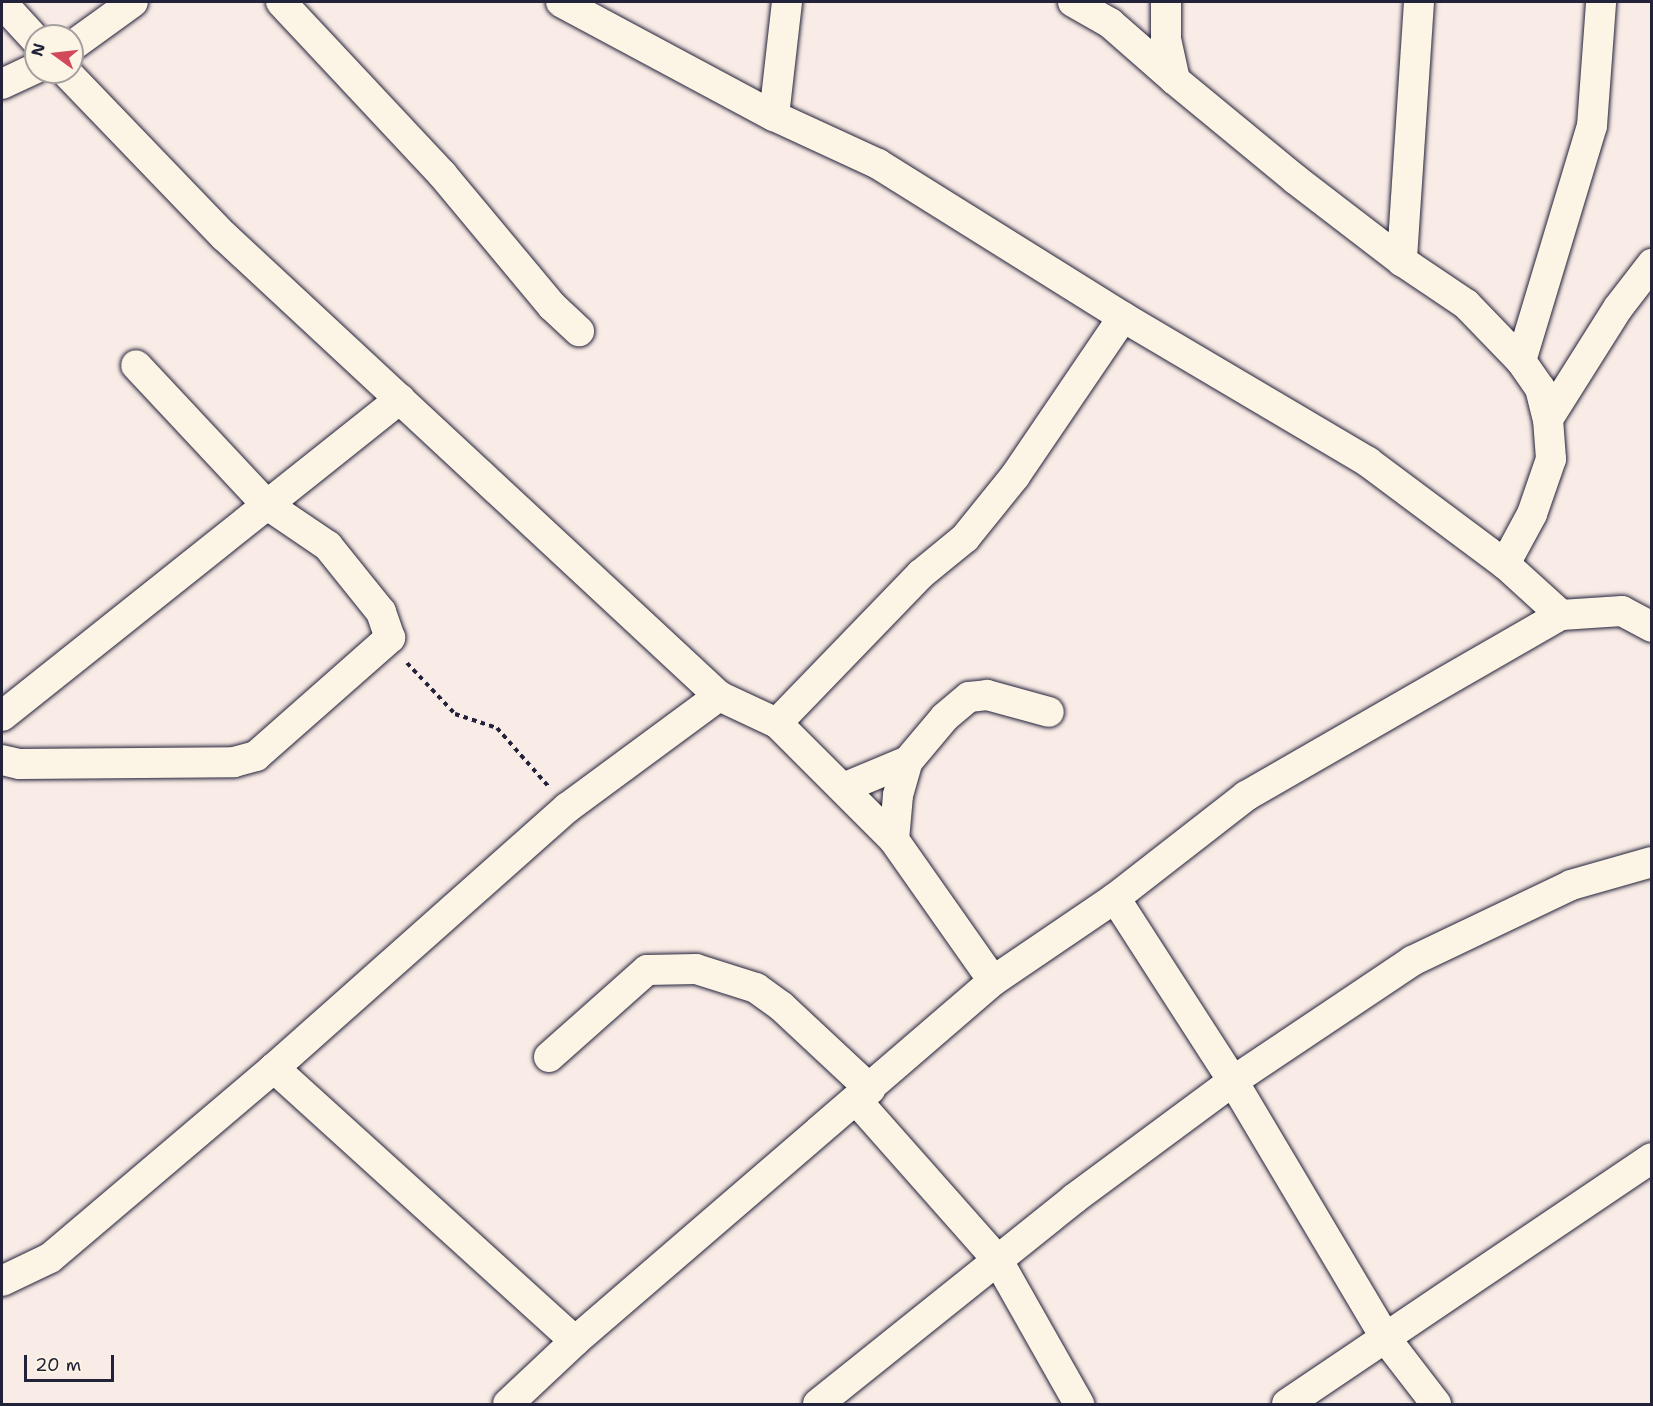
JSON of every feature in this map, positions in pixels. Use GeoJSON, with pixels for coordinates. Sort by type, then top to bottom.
{"type":"FeatureCollection","features":[{"type":"Feature","properties":{"kind":"street"},"geometry":{"type":"LineString","coordinates":[[84,37],[133,2]]}},
{"type":"Feature","properties":{"kind":"street"},"geometry":{"type":"LineString","coordinates":[[281,2],[450,183],[552,306],[579,331]]}},
{"type":"Feature","properties":{"kind":"street"},"geometry":{"type":"LineString","coordinates":[[774,116],[787,2]]}},
{"type":"Feature","properties":{"kind":"street"},"geometry":{"type":"LineString","coordinates":[[1073,2],[1110,23],[1295,179],[1402,261],[1466,304],[1521,361],[1540,388],[1548,419],[1551,459],[1532,514],[1505,564]]}},
{"type":"Feature","properties":{"kind":"street"},"geometry":{"type":"LineString","coordinates":[[1166,2],[1166,39],[1175,80]]}},
{"type":"Feature","properties":{"kind":"street"},"geometry":{"type":"LineString","coordinates":[[1402,261],[1419,2]]}},
{"type":"Feature","properties":{"kind":"street"},"geometry":{"type":"LineString","coordinates":[[1521,361],[1592,126],[1601,2]]}},
{"type":"Feature","properties":{"kind":"street"},"geometry":{"type":"LineString","coordinates":[[2,3],[24,27]]}},
{"type":"Feature","properties":{"kind":"street"},"geometry":{"type":"LineString","coordinates":[[565,3],[774,116],[878,164],[1123,317],[1368,462],[1505,564],[1561,615]]}},
{"type":"Feature","properties":{"kind":"street"},"geometry":{"type":"LineString","coordinates":[[2,84],[24,74]]}},
{"type":"Feature","properties":{"kind":"street"},"geometry":{"type":"LineString","coordinates":[[78,84],[224,236],[719,696],[777,723],[894,840],[993,981]]}},
{"type":"Feature","properties":{"kind":"street"},"geometry":{"type":"LineString","coordinates":[[1548,419],[1618,308],[1652,264]]}},
{"type":"Feature","properties":{"kind":"street"},"geometry":{"type":"LineString","coordinates":[[777,723],[921,574],[965,538],[1015,476],[1123,317]]}},
{"type":"Feature","properties":{"kind":"street"},"geometry":{"type":"LineString","coordinates":[[2,760],[20,764],[234,762],[256,756],[390,638],[381,612],[328,546],[266,504],[136,365]]}},
{"type":"Feature","properties":{"kind":"street"},"geometry":{"type":"LineString","coordinates":[[2,716],[400,399]]}},
{"type":"Feature","properties":{"kind":"street"},"geometry":{"type":"LineString","coordinates":[[508,1404],[575,1341],[993,981],[1115,897],[1246,796],[1561,615],[1622,611],[1652,627]]}},
{"type":"Feature","properties":{"kind":"street"},"geometry":{"type":"LineString","coordinates":[[2,1281],[50,1258],[274,1068],[567,808],[719,696]]}},
{"type":"Feature","properties":{"kind":"street"},"geometry":{"type":"LineString","coordinates":[[894,840],[898,795],[908,761],[939,723],[969,697],[1008,698],[1049,712]]}},
{"type":"Feature","properties":{"kind":"street"},"geometry":{"type":"LineString","coordinates":[[843,788],[908,761]]}},
{"type":"Feature","properties":{"kind":"street"},"geometry":{"type":"LineString","coordinates":[[818,1404],[997,1259],[1233,1081],[1412,961],[1571,885],[1652,862]]}},
{"type":"Feature","properties":{"kind":"street"},"geometry":{"type":"LineString","coordinates":[[1115,897],[1233,1081],[1386,1339],[1436,1404]]}},
{"type":"Feature","properties":{"kind":"street"},"geometry":{"type":"LineString","coordinates":[[549,1057],[646,970],[696,969],[756,988],[781,1006],[863,1095],[997,1259],[1079,1404]]}},
{"type":"Feature","properties":{"kind":"street"},"geometry":{"type":"LineString","coordinates":[[274,1068],[575,1341]]}},
{"type":"Feature","properties":{"kind":"street"},"geometry":{"type":"LineString","coordinates":[[1287,1404],[1652,1158]]}},
{"type":"Feature","properties":{"kind":"path"},"geometry":{"type":"LineString","coordinates":[[390,638],[395,649],[455,714],[497,728],[567,808]]}}]}
